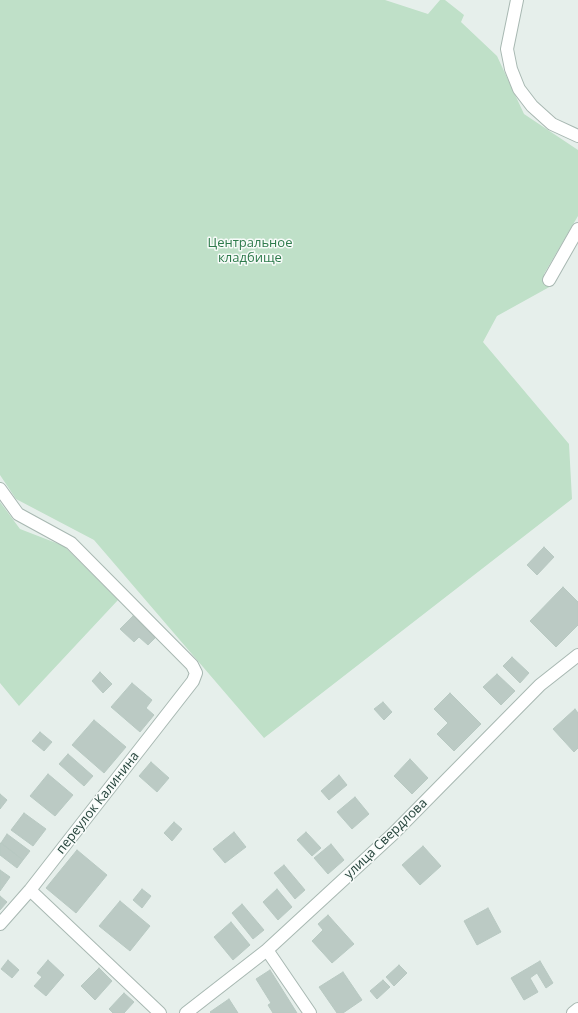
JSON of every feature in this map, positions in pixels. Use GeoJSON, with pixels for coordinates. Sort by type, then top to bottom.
{"type":"FeatureCollection","features":[{"type":"Feature","properties":{"kind":"street"},"geometry":{"type":"LineString","coordinates":[[517,0],[507,49],[511,69],[519,89],[532,106],[552,124],[578,136]]}},
{"type":"Feature","properties":{"kind":"street"},"geometry":{"type":"LineString","coordinates":[[549,280],[578,229]]}},
{"type":"Feature","properties":{"kind":"street","name":"переулок Калинина"},"geometry":{"type":"LineString","coordinates":[[0,489],[18,514],[71,543],[192,665],[196,673],[193,681],[30,890],[0,924]]}},
{"type":"Feature","properties":{"kind":"street","name":"улица Свердлова"},"geometry":{"type":"LineString","coordinates":[[186,1013],[267,950],[393,834],[540,685],[578,655]]}},
{"type":"Feature","properties":{"kind":"street"},"geometry":{"type":"LineString","coordinates":[[30,890],[160,1013]]}},
{"type":"Feature","properties":{"kind":"street"},"geometry":{"type":"LineString","coordinates":[[267,950],[310,1013]]}},
{"type":"Feature","properties":{"kind":"street"},"geometry":{"type":"LineString","coordinates":[[573,1013],[578,1010]]}},
{"type":"Feature","properties":{"kind":"green space","name":"Центральное кладбище"},"geometry":{"type":"Polygon","coordinates":[[[0,0],[385,0],[428,14],[440,0],[445,0],[464,15],[461,22],[497,56],[524,114],[578,150],[578,216],[544,274],[553,285],[497,316],[483,342],[569,444],[572,499],[264,738],[94,540],[16,499],[0,475],[0,0]]]}},
{"type":"Feature","properties":{"kind":"green space"},"geometry":{"type":"Polygon","coordinates":[[[0,502],[20,529],[64,546],[118,600],[19,706],[0,683],[0,502]]]}},
{"type":"Feature","properties":{"kind":"building"},"geometry":{"type":"Polygon","coordinates":[[[544,547],[554,557],[537,575],[527,565],[544,547]]]}},
{"type":"Feature","properties":{"kind":"building"},"geometry":{"type":"Polygon","coordinates":[[[563,587],[578,602],[578,625],[556,647],[530,621],[563,587]]]}},
{"type":"Feature","properties":{"kind":"building"},"geometry":{"type":"Polygon","coordinates":[[[133,616],[155,638],[148,645],[139,637],[134,642],[120,629],[133,616]]]}},
{"type":"Feature","properties":{"kind":"building"},"geometry":{"type":"Polygon","coordinates":[[[512,657],[529,673],[520,683],[503,666],[512,657]]]}},
{"type":"Feature","properties":{"kind":"building"},"geometry":{"type":"Polygon","coordinates":[[[100,672],[112,684],[103,693],[92,681],[100,672]]]}},
{"type":"Feature","properties":{"kind":"building"},"geometry":{"type":"Polygon","coordinates":[[[497,674],[515,691],[501,705],[483,687],[497,674]]]}},
{"type":"Feature","properties":{"kind":"building"},"geometry":{"type":"Polygon","coordinates":[[[132,683],[152,700],[146,708],[154,715],[140,732],[111,707],[132,683]]]}},
{"type":"Feature","properties":{"kind":"building"},"geometry":{"type":"Polygon","coordinates":[[[450,693],[481,724],[454,751],[437,734],[448,723],[434,709],[450,693]]]}},
{"type":"Feature","properties":{"kind":"building"},"geometry":{"type":"Polygon","coordinates":[[[383,702],[392,712],[384,720],[374,709],[383,702]]]}},
{"type":"Feature","properties":{"kind":"building"},"geometry":{"type":"Polygon","coordinates":[[[575,709],[578,713],[578,748],[574,752],[553,729],[575,709]]]}},
{"type":"Feature","properties":{"kind":"building"},"geometry":{"type":"Polygon","coordinates":[[[94,720],[126,747],[104,773],[72,745],[94,720]]]}},
{"type":"Feature","properties":{"kind":"building"},"geometry":{"type":"Polygon","coordinates":[[[40,732],[52,742],[44,751],[32,741],[40,732]]]}},
{"type":"Feature","properties":{"kind":"building"},"geometry":{"type":"Polygon","coordinates":[[[68,754],[93,776],[84,786],[59,764],[68,754]]]}},
{"type":"Feature","properties":{"kind":"building"},"geometry":{"type":"Polygon","coordinates":[[[410,759],[428,778],[412,794],[394,776],[410,759]]]}},
{"type":"Feature","properties":{"kind":"building"},"geometry":{"type":"Polygon","coordinates":[[[151,762],[169,778],[157,792],[139,776],[151,762]]]}},
{"type":"Feature","properties":{"kind":"building"},"geometry":{"type":"Polygon","coordinates":[[[48,774],[73,795],[55,816],[30,796],[48,774]]]}},
{"type":"Feature","properties":{"kind":"building"},"geometry":{"type":"Polygon","coordinates":[[[339,775],[347,785],[329,800],[321,791],[339,775]]]}},
{"type":"Feature","properties":{"kind":"building"},"geometry":{"type":"Polygon","coordinates":[[[0,794],[7,800],[0,809],[0,794]]]}},
{"type":"Feature","properties":{"kind":"building"},"geometry":{"type":"Polygon","coordinates":[[[355,797],[369,814],[352,829],[337,812],[355,797]]]}},
{"type":"Feature","properties":{"kind":"building"},"geometry":{"type":"Polygon","coordinates":[[[24,813],[46,829],[33,846],[11,830],[24,813]]]}},
{"type":"Feature","properties":{"kind":"building"},"geometry":{"type":"Polygon","coordinates":[[[174,822],[182,829],[172,841],[164,833],[174,822]]]}},
{"type":"Feature","properties":{"kind":"building"},"geometry":{"type":"Polygon","coordinates":[[[234,832],[246,847],[225,863],[213,849],[234,832]]]}},
{"type":"Feature","properties":{"kind":"building"},"geometry":{"type":"Polygon","coordinates":[[[306,832],[321,848],[312,856],[297,840],[306,832]]]}},
{"type":"Feature","properties":{"kind":"building"},"geometry":{"type":"Polygon","coordinates":[[[7,834],[30,851],[23,860],[1,843],[7,834]]]}},
{"type":"Feature","properties":{"kind":"building"},"geometry":{"type":"Polygon","coordinates":[[[1,843],[23,860],[17,868],[0,855],[1,843]]]}},
{"type":"Feature","properties":{"kind":"building"},"geometry":{"type":"Polygon","coordinates":[[[331,844],[344,860],[328,874],[314,858],[331,844]]]}},
{"type":"Feature","properties":{"kind":"building"},"geometry":{"type":"Polygon","coordinates":[[[423,846],[441,866],[420,885],[402,865],[423,846]]]}},
{"type":"Feature","properties":{"kind":"building"},"geometry":{"type":"Polygon","coordinates":[[[77,850],[107,875],[76,913],[46,888],[77,850]]]}},
{"type":"Feature","properties":{"kind":"building"},"geometry":{"type":"Polygon","coordinates":[[[284,865],[305,890],[295,899],[274,873],[284,865]]]}},
{"type":"Feature","properties":{"kind":"building"},"geometry":{"type":"Polygon","coordinates":[[[0,870],[10,877],[0,891],[0,870]]]}},
{"type":"Feature","properties":{"kind":"building"},"geometry":{"type":"Polygon","coordinates":[[[142,889],[151,896],[142,908],[133,900],[142,889]]]}},
{"type":"Feature","properties":{"kind":"building"},"geometry":{"type":"Polygon","coordinates":[[[277,889],[292,907],[278,920],[263,902],[277,889]]]}},
{"type":"Feature","properties":{"kind":"building"},"geometry":{"type":"Polygon","coordinates":[[[0,896],[7,902],[0,910],[0,896]]]}},
{"type":"Feature","properties":{"kind":"building"},"geometry":{"type":"Polygon","coordinates":[[[120,901],[150,926],[130,951],[99,926],[120,901]]]}},
{"type":"Feature","properties":{"kind":"building"},"geometry":{"type":"Polygon","coordinates":[[[242,904],[264,930],[253,939],[232,913],[242,904]]]}},
{"type":"Feature","properties":{"kind":"building"},"geometry":{"type":"Polygon","coordinates":[[[488,908],[501,932],[477,945],[464,921],[488,908]]]}},
{"type":"Feature","properties":{"kind":"building"},"geometry":{"type":"Polygon","coordinates":[[[328,915],[354,944],[332,963],[312,941],[323,930],[318,924],[328,915]]]}},
{"type":"Feature","properties":{"kind":"building"},"geometry":{"type":"Polygon","coordinates":[[[231,922],[250,945],[233,960],[214,937],[231,922]]]}},
{"type":"Feature","properties":{"kind":"building"},"geometry":{"type":"Polygon","coordinates":[[[8,960],[19,970],[12,978],[1,969],[8,960]]]}},
{"type":"Feature","properties":{"kind":"building"},"geometry":{"type":"Polygon","coordinates":[[[48,960],[64,975],[46,996],[34,986],[42,977],[37,973],[48,960]]]}},
{"type":"Feature","properties":{"kind":"building"},"geometry":{"type":"Polygon","coordinates":[[[540,961],[553,983],[546,988],[537,973],[530,978],[538,992],[524,1000],[511,978],[540,961]]]}},
{"type":"Feature","properties":{"kind":"building"},"geometry":{"type":"Polygon","coordinates":[[[399,965],[407,973],[394,986],[386,977],[399,965]]]}},
{"type":"Feature","properties":{"kind":"building"},"geometry":{"type":"Polygon","coordinates":[[[99,968],[112,981],[95,1000],[81,986],[99,968]]]}},
{"type":"Feature","properties":{"kind":"building"},"geometry":{"type":"Polygon","coordinates":[[[270,970],[297,1013],[273,1013],[268,1005],[271,1003],[256,979],[270,970]]]}},
{"type":"Feature","properties":{"kind":"building"},"geometry":{"type":"Polygon","coordinates":[[[343,972],[362,1000],[343,1013],[337,1013],[319,987],[343,972]]]}},
{"type":"Feature","properties":{"kind":"building"},"geometry":{"type":"Polygon","coordinates":[[[383,980],[390,987],[377,999],[370,991],[383,980]]]}},
{"type":"Feature","properties":{"kind":"building"},"geometry":{"type":"Polygon","coordinates":[[[124,993],[134,1002],[124,1013],[113,1013],[109,1009],[124,993]]]}},
{"type":"Feature","properties":{"kind":"building"},"geometry":{"type":"Polygon","coordinates":[[[229,999],[238,1013],[210,1012],[229,999]]]}}]}
